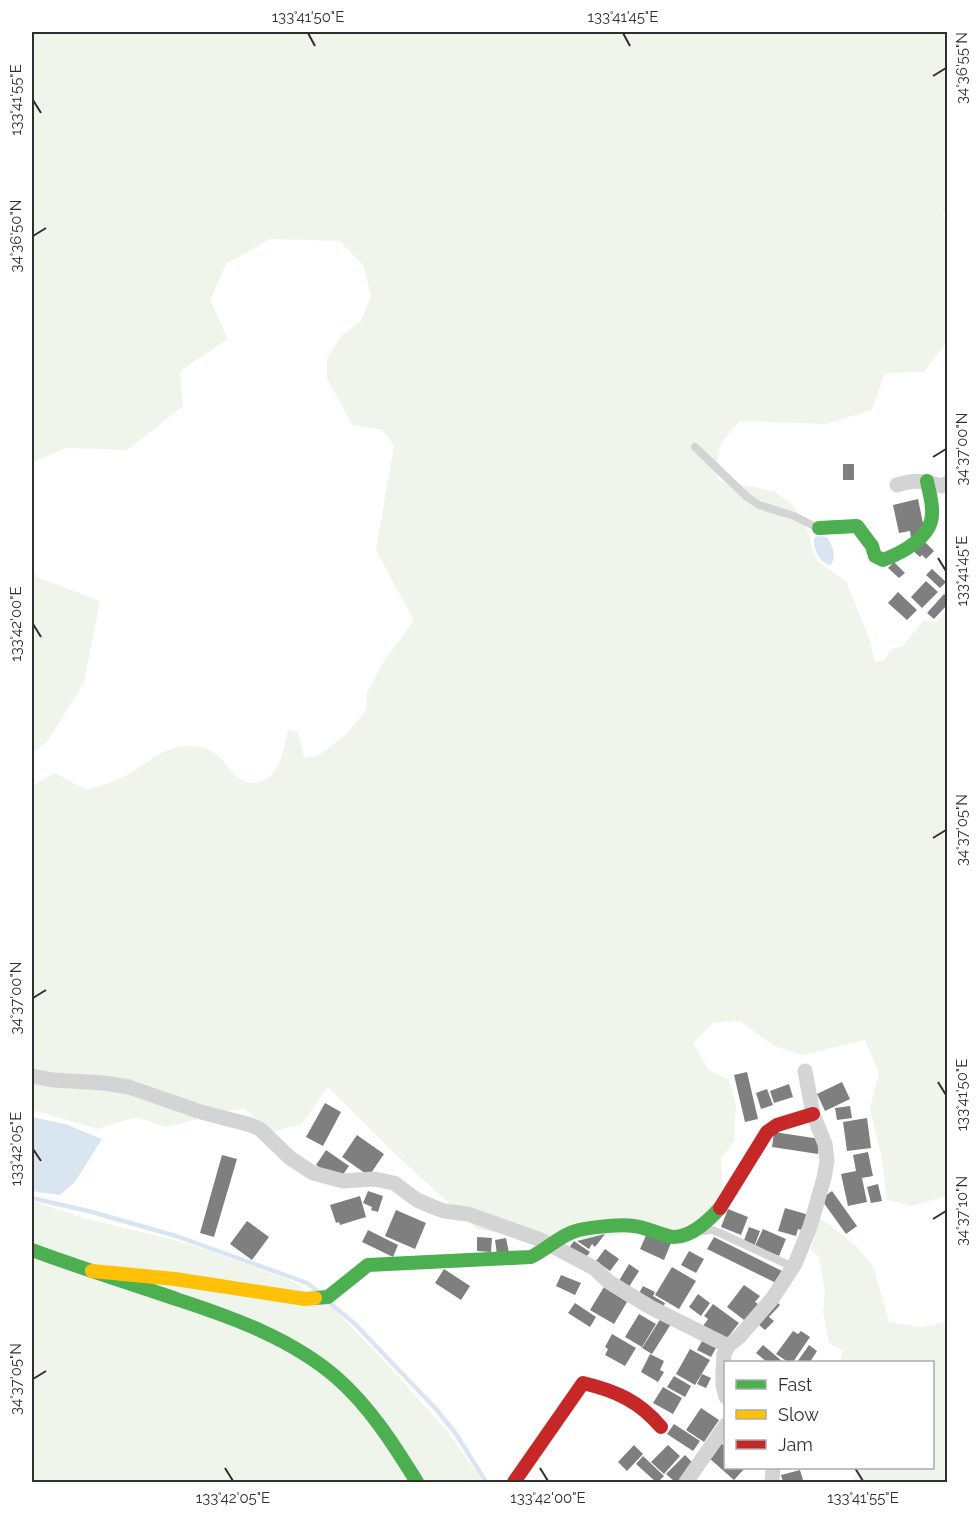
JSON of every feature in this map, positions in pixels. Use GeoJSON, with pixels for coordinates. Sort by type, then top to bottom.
{"type":"FeatureCollection","features":[{"type":"Feature","properties":{"kind":"street"},"geometry":{"type":"LineString","coordinates":[[897,485],[915,480],[941,486],[948,483]]}},
{"type":"Feature","properties":{"kind":"street"},"geometry":{"type":"LineString","coordinates":[[819,528],[857,526],[872,546],[876,556],[883,560],[891,557],[906,549],[928,528],[932,519],[927,481]]}},
{"type":"Feature","properties":{"kind":"street"},"geometry":{"type":"LineString","coordinates":[[724,1389],[724,1354],[728,1346],[739,1337],[772,1299],[793,1267],[810,1227],[827,1161],[825,1144],[813,1114],[805,1071]]}},
{"type":"Feature","properties":{"kind":"street"},"geometry":{"type":"LineString","coordinates":[[32,1076],[129,1087],[201,1112],[250,1125],[260,1129],[290,1158],[313,1173],[343,1181],[374,1179],[394,1183],[417,1200],[431,1206],[444,1211],[468,1214],[541,1240],[594,1268],[609,1282],[650,1307],[728,1346]]}},
{"type":"Feature","properties":{"kind":"street"},"geometry":{"type":"LineString","coordinates":[[92,1270],[305,1299],[328,1297],[368,1265],[389,1262],[531,1257],[567,1234],[580,1230],[631,1225],[650,1228],[673,1237],[689,1234],[705,1223],[723,1204],[767,1132],[777,1125],[813,1114]]}},
{"type":"Feature","properties":{"kind":"street"},"geometry":{"type":"LineString","coordinates":[[32,1250],[243,1322],[309,1357],[335,1376],[374,1416],[391,1438],[417,1482]]}},
{"type":"Feature","properties":{"kind":"street"},"geometry":{"type":"LineString","coordinates":[[514,1482],[583,1383],[608,1388],[630,1397],[661,1427]]}},
{"type":"Feature","properties":{"kind":"street"},"geometry":{"type":"LineString","coordinates":[[686,1482],[724,1428]]}},
{"type":"Feature","properties":{"kind":"lane"},"geometry":{"type":"LineString","coordinates":[[694,447],[747,497],[759,505],[794,516],[819,528]]}},
{"type":"Feature","properties":{"kind":"lane"},"geometry":{"type":"LineString","coordinates":[[689,1234],[712,1230],[793,1267]]}},
{"type":"Feature","properties":{"kind":"shaded area"},"geometry":{"type":"Polygon","coordinates":[[[32,32],[947,32],[948,208],[943,215],[948,225],[947,341],[924,372],[885,373],[872,410],[825,424],[740,421],[720,447],[718,480],[774,491],[794,506],[810,536],[811,546],[818,561],[847,583],[869,638],[875,662],[884,660],[891,650],[902,647],[924,620],[934,623],[947,610],[947,1196],[911,1206],[887,1200],[882,1160],[870,1108],[879,1073],[865,1040],[803,1055],[774,1046],[740,1021],[713,1023],[693,1043],[709,1070],[729,1080],[736,1104],[734,1141],[721,1159],[723,1189],[700,1228],[546,1242],[477,1229],[394,1153],[328,1087],[302,1124],[272,1132],[243,1108],[166,1127],[136,1117],[98,1129],[32,1110],[32,786],[55,773],[86,790],[120,778],[166,751],[190,746],[213,752],[242,780],[255,783],[267,779],[273,774],[283,753],[288,729],[298,732],[304,758],[319,755],[345,735],[366,710],[367,692],[386,658],[414,621],[376,550],[394,445],[382,430],[352,425],[327,378],[327,359],[341,336],[361,321],[371,295],[363,265],[340,241],[270,239],[226,264],[210,300],[228,339],[180,371],[183,406],[127,450],[66,448],[32,463],[32,32]]]}},
{"type":"Feature","properties":{"kind":"shaded area"},"geometry":{"type":"Polygon","coordinates":[[[827,537],[832,547],[834,558],[830,565],[820,558],[816,551],[814,538],[827,537]]]}},
{"type":"Feature","properties":{"kind":"shaded area"},"geometry":{"type":"Polygon","coordinates":[[[32,569],[37,577],[100,601],[84,683],[47,742],[32,753],[32,569]]]}},
{"type":"Feature","properties":{"kind":"shaded area"},"geometry":{"type":"Polygon","coordinates":[[[32,1117],[65,1124],[102,1139],[75,1182],[60,1195],[32,1190],[32,1117]]]}},
{"type":"Feature","properties":{"kind":"shaded area"},"geometry":{"type":"Polygon","coordinates":[[[32,1201],[87,1219],[207,1250],[292,1281],[335,1310],[389,1366],[448,1432],[483,1482],[32,1482],[32,1201]]]}},
{"type":"Feature","properties":{"kind":"shaded area"},"geometry":{"type":"Polygon","coordinates":[[[819,1219],[856,1246],[873,1266],[889,1322],[921,1327],[947,1322],[947,1482],[851,1482],[857,1474],[853,1469],[934,1469],[934,1361],[840,1361],[843,1351],[829,1343],[823,1311],[825,1294],[819,1257],[811,1250],[819,1219]]]}},
{"type":"Feature","properties":{"kind":"building"},"geometry":{"type":"Polygon","coordinates":[[[843,464],[854,464],[854,480],[843,480],[843,464]]]}},
{"type":"Feature","properties":{"kind":"building"},"geometry":{"type":"Polygon","coordinates":[[[918,499],[924,528],[911,538],[910,531],[899,533],[893,505],[918,499]]]}},
{"type":"Feature","properties":{"kind":"building"},"geometry":{"type":"Polygon","coordinates":[[[922,539],[934,551],[926,559],[912,550],[922,539]]]}},
{"type":"Feature","properties":{"kind":"building"},"geometry":{"type":"Polygon","coordinates":[[[894,562],[905,573],[899,578],[888,568],[894,562]]]}},
{"type":"Feature","properties":{"kind":"building"},"geometry":{"type":"Polygon","coordinates":[[[932,569],[946,582],[940,588],[926,575],[932,569]]]}},
{"type":"Feature","properties":{"kind":"building"},"geometry":{"type":"Polygon","coordinates":[[[926,581],[938,592],[922,608],[911,597],[926,581]]]}},
{"type":"Feature","properties":{"kind":"building"},"geometry":{"type":"Polygon","coordinates":[[[898,592],[917,610],[907,620],[888,603],[898,592]]]}},
{"type":"Feature","properties":{"kind":"building"},"geometry":{"type":"Polygon","coordinates":[[[944,594],[948,598],[948,604],[934,619],[927,613],[944,594]]]}},
{"type":"Feature","properties":{"kind":"building"},"geometry":{"type":"Polygon","coordinates":[[[747,1072],[758,1119],[745,1122],[734,1075],[747,1072]]]}},
{"type":"Feature","properties":{"kind":"building"},"geometry":{"type":"Polygon","coordinates":[[[842,1082],[850,1099],[825,1111],[817,1094],[842,1082]]]}},
{"type":"Feature","properties":{"kind":"building"},"geometry":{"type":"Polygon","coordinates":[[[789,1084],[793,1097],[774,1103],[770,1091],[789,1084]]]}},
{"type":"Feature","properties":{"kind":"building"},"geometry":{"type":"Polygon","coordinates":[[[767,1089],[773,1105],[761,1109],[756,1093],[767,1089]]]}},
{"type":"Feature","properties":{"kind":"building"},"geometry":{"type":"Polygon","coordinates":[[[325,1103],[341,1112],[323,1146],[306,1137],[325,1103]]]}},
{"type":"Feature","properties":{"kind":"building"},"geometry":{"type":"Polygon","coordinates":[[[850,1106],[852,1118],[837,1120],[835,1108],[850,1106]]]}},
{"type":"Feature","properties":{"kind":"building"},"geometry":{"type":"Polygon","coordinates":[[[867,1118],[871,1148],[847,1151],[843,1122],[867,1118]]]}},
{"type":"Feature","properties":{"kind":"building"},"geometry":{"type":"Polygon","coordinates":[[[774,1132],[820,1139],[818,1154],[772,1147],[774,1132]]]}},
{"type":"Feature","properties":{"kind":"building"},"geometry":{"type":"Polygon","coordinates":[[[357,1135],[384,1154],[369,1176],[342,1157],[357,1135]]]}},
{"type":"Feature","properties":{"kind":"building"},"geometry":{"type":"Polygon","coordinates":[[[326,1150],[349,1166],[339,1180],[316,1165],[326,1150]]]}},
{"type":"Feature","properties":{"kind":"building"},"geometry":{"type":"Polygon","coordinates":[[[868,1152],[873,1176],[862,1178],[867,1202],[848,1206],[841,1174],[856,1171],[853,1155],[868,1152]]]}},
{"type":"Feature","properties":{"kind":"building"},"geometry":{"type":"Polygon","coordinates":[[[222,1155],[237,1159],[214,1237],[200,1233],[222,1155]]]}},
{"type":"Feature","properties":{"kind":"building"},"geometry":{"type":"Polygon","coordinates":[[[878,1184],[882,1201],[871,1203],[867,1187],[878,1184]]]}},
{"type":"Feature","properties":{"kind":"building"},"geometry":{"type":"Polygon","coordinates":[[[368,1191],[383,1196],[378,1212],[371,1210],[372,1207],[363,1203],[368,1191]]]}},
{"type":"Feature","properties":{"kind":"building"},"geometry":{"type":"Polygon","coordinates":[[[832,1191],[857,1226],[846,1234],[821,1199],[832,1191]]]}},
{"type":"Feature","properties":{"kind":"building"},"geometry":{"type":"Polygon","coordinates":[[[360,1196],[366,1217],[340,1225],[339,1222],[336,1223],[330,1205],[360,1196]]]}},
{"type":"Feature","properties":{"kind":"building"},"geometry":{"type":"Polygon","coordinates":[[[785,1208],[809,1215],[805,1231],[798,1229],[796,1236],[778,1231],[785,1208]]]}},
{"type":"Feature","properties":{"kind":"building"},"geometry":{"type":"Polygon","coordinates":[[[728,1209],[748,1217],[741,1235],[721,1227],[728,1209]]]}},
{"type":"Feature","properties":{"kind":"building"},"geometry":{"type":"Polygon","coordinates":[[[396,1210],[426,1223],[415,1249],[385,1236],[396,1210]]]}},
{"type":"Feature","properties":{"kind":"building"},"geometry":{"type":"Polygon","coordinates":[[[247,1221],[269,1237],[252,1260],[230,1244],[247,1221]]]}},
{"type":"Feature","properties":{"kind":"building"},"geometry":{"type":"Polygon","coordinates":[[[749,1227],[760,1231],[754,1247],[743,1243],[749,1227]]]}},
{"type":"Feature","properties":{"kind":"building"},"geometry":{"type":"Polygon","coordinates":[[[763,1229],[786,1239],[779,1256],[755,1246],[763,1229]]]}},
{"type":"Feature","properties":{"kind":"building"},"geometry":{"type":"Polygon","coordinates":[[[368,1230],[398,1245],[393,1257],[362,1242],[368,1230]]]}},
{"type":"Feature","properties":{"kind":"building"},"geometry":{"type":"Polygon","coordinates":[[[647,1233],[671,1243],[664,1260],[640,1249],[647,1233]]]}},
{"type":"Feature","properties":{"kind":"building"},"geometry":{"type":"Polygon","coordinates":[[[605,1234],[595,1247],[592,1244],[589,1249],[577,1241],[605,1234]]]}},
{"type":"Feature","properties":{"kind":"building"},"geometry":{"type":"Polygon","coordinates":[[[477,1237],[492,1238],[491,1252],[477,1251],[477,1237]]]}},
{"type":"Feature","properties":{"kind":"building"},"geometry":{"type":"Polygon","coordinates":[[[714,1237],[782,1271],[776,1283],[707,1249],[714,1237]]]}},
{"type":"Feature","properties":{"kind":"building"},"geometry":{"type":"Polygon","coordinates":[[[506,1238],[509,1253],[497,1255],[495,1240],[506,1238]]]}},
{"type":"Feature","properties":{"kind":"building"},"geometry":{"type":"Polygon","coordinates":[[[574,1241],[590,1252],[584,1260],[568,1249],[574,1241]]]}},
{"type":"Feature","properties":{"kind":"building"},"geometry":{"type":"Polygon","coordinates":[[[605,1249],[619,1259],[610,1271],[596,1261],[605,1249]]]}},
{"type":"Feature","properties":{"kind":"building"},"geometry":{"type":"Polygon","coordinates":[[[689,1251],[704,1259],[696,1273],[681,1265],[689,1251]]]}},
{"type":"Feature","properties":{"kind":"building"},"geometry":{"type":"Polygon","coordinates":[[[629,1264],[639,1271],[627,1290],[617,1284],[629,1264]]]}},
{"type":"Feature","properties":{"kind":"building"},"geometry":{"type":"Polygon","coordinates":[[[672,1267],[696,1281],[679,1309],[655,1295],[672,1267]]]}},
{"type":"Feature","properties":{"kind":"building"},"geometry":{"type":"Polygon","coordinates":[[[444,1269],[470,1286],[461,1300],[435,1283],[444,1269]]]}},
{"type":"Feature","properties":{"kind":"building"},"geometry":{"type":"Polygon","coordinates":[[[561,1275],[581,1283],[575,1295],[556,1286],[561,1275]]]}},
{"type":"Feature","properties":{"kind":"building"},"geometry":{"type":"Polygon","coordinates":[[[744,1285],[760,1296],[755,1302],[761,1306],[748,1323],[727,1307],[744,1285]]]}},
{"type":"Feature","properties":{"kind":"building"},"geometry":{"type":"Polygon","coordinates":[[[643,1286],[655,1292],[653,1296],[665,1303],[662,1310],[637,1297],[643,1286]]]}},
{"type":"Feature","properties":{"kind":"building"},"geometry":{"type":"Polygon","coordinates":[[[604,1287],[627,1302],[614,1324],[590,1310],[604,1287]]]}},
{"type":"Feature","properties":{"kind":"building"},"geometry":{"type":"Polygon","coordinates":[[[698,1294],[710,1303],[701,1316],[689,1307],[698,1294]]]}},
{"type":"Feature","properties":{"kind":"building"},"geometry":{"type":"Polygon","coordinates":[[[777,1302],[780,1305],[769,1317],[774,1321],[765,1330],[757,1323],[777,1302]]]}},
{"type":"Feature","properties":{"kind":"building"},"geometry":{"type":"Polygon","coordinates":[[[575,1303],[596,1317],[590,1327],[568,1313],[575,1303]]]}},
{"type":"Feature","properties":{"kind":"building"},"geometry":{"type":"Polygon","coordinates":[[[713,1304],[739,1323],[724,1342],[703,1326],[708,1319],[704,1316],[713,1304]]]}},
{"type":"Feature","properties":{"kind":"building"},"geometry":{"type":"Polygon","coordinates":[[[639,1314],[656,1324],[642,1347],[625,1337],[639,1314]]]}},
{"type":"Feature","properties":{"kind":"building"},"geometry":{"type":"Polygon","coordinates":[[[661,1318],[671,1324],[652,1354],[642,1348],[661,1318]]]}},
{"type":"Feature","properties":{"kind":"building"},"geometry":{"type":"Polygon","coordinates":[[[793,1331],[798,1334],[801,1331],[810,1337],[794,1361],[786,1361],[776,1354],[793,1331]]]}},
{"type":"Feature","properties":{"kind":"building"},"geometry":{"type":"Polygon","coordinates":[[[612,1334],[636,1348],[625,1366],[605,1355],[608,1349],[605,1347],[612,1334]]]}},
{"type":"Feature","properties":{"kind":"building"},"geometry":{"type":"Polygon","coordinates":[[[702,1341],[716,1348],[711,1357],[697,1350],[702,1341]]]}},
{"type":"Feature","properties":{"kind":"building"},"geometry":{"type":"Polygon","coordinates":[[[763,1345],[782,1361],[766,1361],[756,1353],[763,1345]]]}},
{"type":"Feature","properties":{"kind":"building"},"geometry":{"type":"Polygon","coordinates":[[[809,1345],[817,1351],[811,1361],[798,1361],[809,1345]]]}},
{"type":"Feature","properties":{"kind":"building"},"geometry":{"type":"Polygon","coordinates":[[[690,1349],[710,1360],[695,1385],[676,1374],[690,1349]]]}},
{"type":"Feature","properties":{"kind":"building"},"geometry":{"type":"Polygon","coordinates":[[[650,1354],[664,1361],[660,1370],[664,1372],[658,1382],[641,1372],[650,1354]]]}},
{"type":"Feature","properties":{"kind":"building"},"geometry":{"type":"Polygon","coordinates":[[[702,1374],[711,1378],[706,1388],[697,1384],[702,1374]]]}},
{"type":"Feature","properties":{"kind":"building"},"geometry":{"type":"Polygon","coordinates":[[[674,1376],[691,1386],[685,1397],[667,1387],[674,1376]]]}},
{"type":"Feature","properties":{"kind":"building"},"geometry":{"type":"Polygon","coordinates":[[[663,1387],[682,1398],[673,1414],[653,1403],[663,1387]]]}},
{"type":"Feature","properties":{"kind":"building"},"geometry":{"type":"Polygon","coordinates":[[[701,1408],[719,1420],[704,1442],[686,1430],[701,1408]]]}},
{"type":"Feature","properties":{"kind":"building"},"geometry":{"type":"Polygon","coordinates":[[[674,1424],[700,1441],[693,1451],[667,1434],[674,1424]]]}},
{"type":"Feature","properties":{"kind":"building"},"geometry":{"type":"Polygon","coordinates":[[[721,1443],[724,1445],[724,1469],[744,1469],[734,1480],[709,1458],[721,1443]]]}},
{"type":"Feature","properties":{"kind":"building"},"geometry":{"type":"Polygon","coordinates":[[[634,1445],[643,1454],[627,1471],[618,1462],[634,1445]]]}},
{"type":"Feature","properties":{"kind":"building"},"geometry":{"type":"Polygon","coordinates":[[[668,1445],[680,1456],[664,1474],[651,1462],[668,1445]]]}},
{"type":"Feature","properties":{"kind":"building"},"geometry":{"type":"Polygon","coordinates":[[[685,1455],[695,1465],[679,1482],[675,1482],[666,1474],[685,1455]]]}},
{"type":"Feature","properties":{"kind":"building"},"geometry":{"type":"Polygon","coordinates":[[[643,1456],[664,1476],[658,1482],[636,1464],[643,1456]]]}},
{"type":"Feature","properties":{"kind":"building"},"geometry":{"type":"Polygon","coordinates":[[[800,1470],[803,1480],[783,1482],[781,1475],[800,1470]]]}},
{"type":"Feature","properties":{"kind":"waterway"},"geometry":{"type":"LineString","coordinates":[[32,1198],[176,1236],[307,1283],[316,1290]]}},
{"type":"Feature","properties":{"kind":"waterway"},"geometry":{"type":"LineString","coordinates":[[331,1304],[355,1324],[436,1409],[456,1434],[486,1482]]}},
{"type":"Feature","properties":{"kind":"traffic: fast"},"geometry":{"type":"LineString","coordinates":[[819,528],[857,526],[872,546],[875,556],[883,560],[891,557],[922,537],[931,522],[932,506],[927,481]]}},
{"type":"Feature","properties":{"kind":"traffic: fast"},"geometry":{"type":"LineString","coordinates":[[315,1298],[328,1297],[368,1265],[531,1257],[572,1232],[606,1226],[634,1226],[670,1237],[681,1236],[700,1227],[720,1208]]}},
{"type":"Feature","properties":{"kind":"traffic: fast"},"geometry":{"type":"LineString","coordinates":[[32,1250],[221,1314],[262,1331],[301,1352],[337,1378],[360,1401],[390,1440],[417,1482]]}},
{"type":"Feature","properties":{"kind":"traffic: slow"},"geometry":{"type":"LineString","coordinates":[[92,1271],[175,1279],[305,1299],[315,1298]]}},
{"type":"Feature","properties":{"kind":"traffic: jam"},"geometry":{"type":"LineString","coordinates":[[720,1208],[767,1132],[777,1125],[813,1114]]}},
{"type":"Feature","properties":{"kind":"traffic: jam"},"geometry":{"type":"LineString","coordinates":[[514,1482],[583,1383],[626,1398],[644,1410],[661,1427]]}}]}
